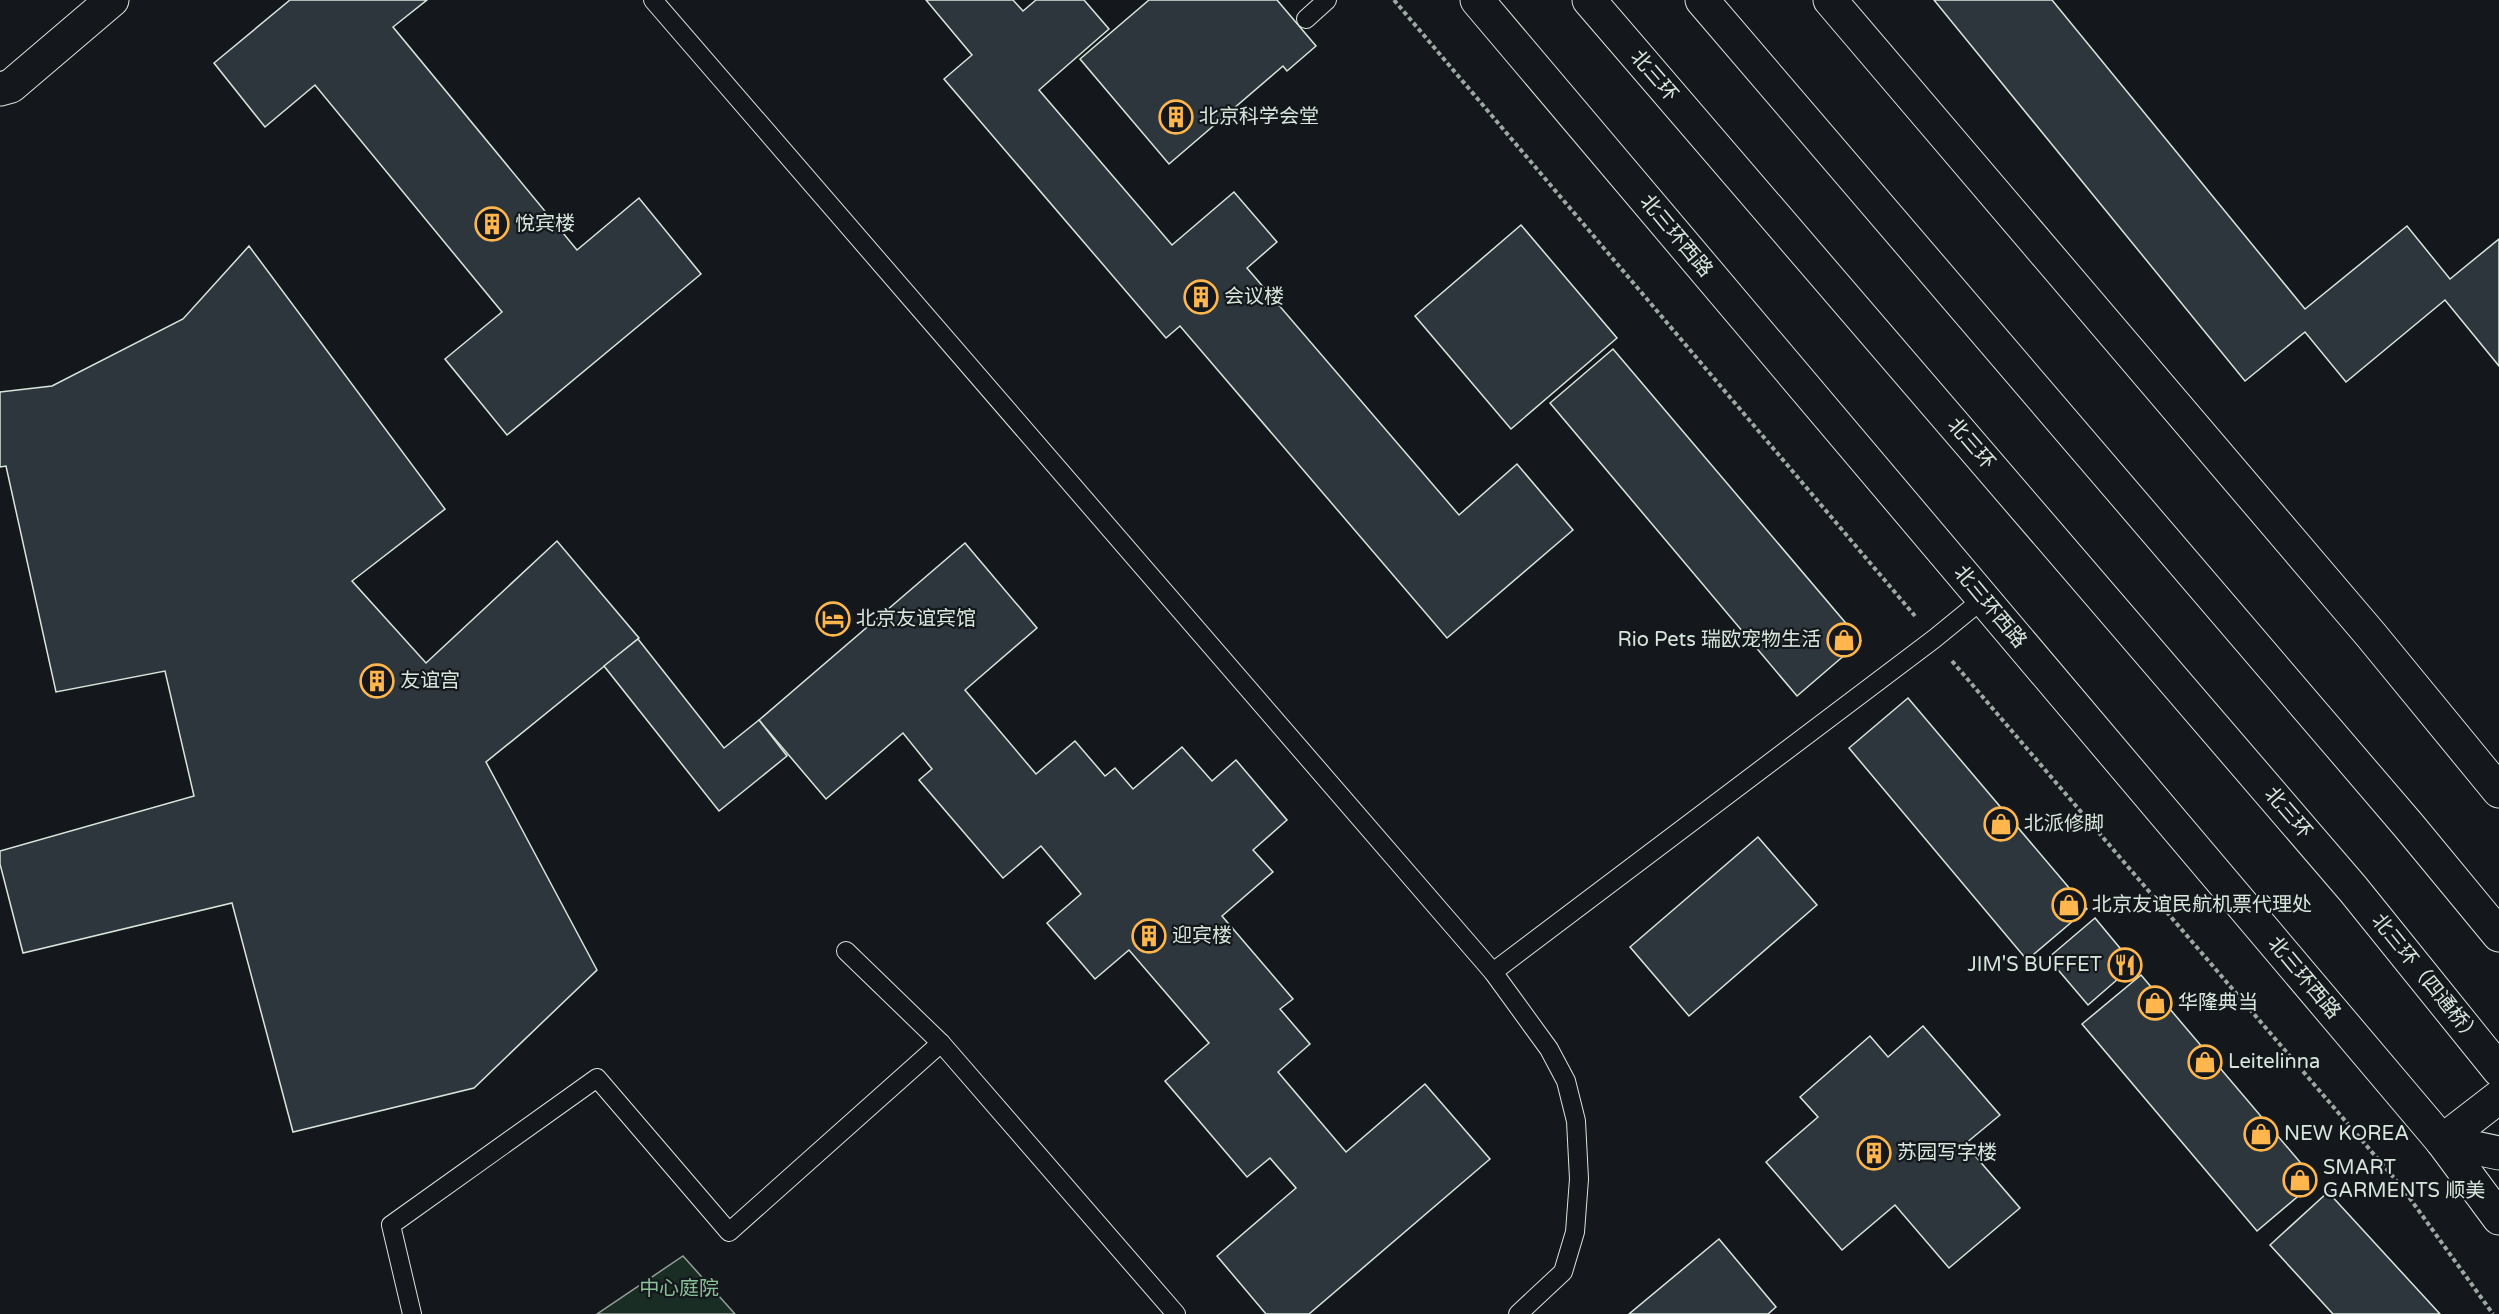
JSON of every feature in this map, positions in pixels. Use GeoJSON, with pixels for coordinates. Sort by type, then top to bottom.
{"type":"FeatureCollection","features":[{"type":"Feature","properties":{"kind":"main road"},"geometry":{"type":"LineString","coordinates":[[0,89],[11,86],[112,0]]}},
{"type":"Feature","properties":{"kind":"main road","name":"北三环西路"},"geometry":{"type":"LineString","coordinates":[[1477,0],[2442,1141],[2499,1218]]}},
{"type":"Feature","properties":{"kind":"main road","name":"北三环"},"geometry":{"type":"LineString","coordinates":[[1589,0],[2353,889]]}},
{"type":"Feature","properties":{"kind":"main road"},"geometry":{"type":"LineString","coordinates":[[1702,0],[2409,826],[2499,935]]}},
{"type":"Feature","properties":{"kind":"main road"},"geometry":{"type":"LineString","coordinates":[[1830,0],[2371,635],[2499,790]]}},
{"type":"Feature","properties":{"kind":"main road","name":"北三环（四通桥）"},"geometry":{"type":"LineString","coordinates":[[2353,889],[2499,1070]]}},
{"type":"Feature","properties":{"kind":"main road"},"geometry":{"type":"LineString","coordinates":[[2442,1141],[2499,1097]]}},
{"type":"Feature","properties":{"kind":"main road"},"geometry":{"type":"LineString","coordinates":[[2442,1141],[2499,1153]]}},
{"type":"Feature","properties":{"kind":"lane"},"geometry":{"type":"LineString","coordinates":[[653,0],[1493,972],[1550,1049],[1566,1081],[1576,1121],[1579,1179],[1575,1232],[1563,1272],[1518,1314]]}},
{"type":"Feature","properties":{"kind":"lane"},"geometry":{"type":"LineString","coordinates":[[1306,19],[1327,0]]}},
{"type":"Feature","properties":{"kind":"lane"},"geometry":{"type":"LineString","coordinates":[[1493,972],[1934,639],[1983,599]]}},
{"type":"Feature","properties":{"kind":"lane"},"geometry":{"type":"LineString","coordinates":[[846,951],[941,1043],[1176,1314]]}},
{"type":"Feature","properties":{"kind":"lane"},"geometry":{"type":"LineString","coordinates":[[412,1314],[391,1225],[597,1078],[729,1232],[941,1043]]}},
{"type":"Feature","properties":{"kind":"green space","name":"中心庭院"},"geometry":{"type":"Polygon","coordinates":[[[683,1256],[735,1314],[597,1314],[683,1256]]]}},
{"type":"Feature","properties":{"kind":"building","name":"悅宾楼"},"geometry":{"type":"Polygon","coordinates":[[[290,0],[427,0],[393,27],[577,250],[639,198],[701,274],[507,435],[445,359],[502,312],[315,85],[265,127],[214,63],[290,0]]]}},
{"type":"Feature","properties":{"kind":"building","name":"会议楼"},"geometry":{"type":"Polygon","coordinates":[[[926,0],[1013,0],[1023,11],[1036,0],[1084,0],[1109,29],[1039,90],[1172,245],[1234,192],[1277,242],[1247,268],[1459,515],[1517,464],[1573,530],[1447,638],[1180,326],[1166,338],[944,79],[972,55],[926,0]]]}},
{"type":"Feature","properties":{"kind":"building","name":"北京科学会堂"},"geometry":{"type":"Polygon","coordinates":[[[1149,0],[1277,0],[1316,46],[1287,71],[1283,66],[1169,164],[1080,59],[1149,0]]]}},
{"type":"Feature","properties":{"kind":"building"},"geometry":{"type":"Polygon","coordinates":[[[1934,0],[2052,0],[2305,309],[2407,226],[2450,279],[2499,239],[2499,366],[2445,300],[2346,382],[2305,332],[2245,381],[1934,0]]]}},
{"type":"Feature","properties":{"kind":"building"},"geometry":{"type":"Polygon","coordinates":[[[1521,225],[1617,338],[1511,429],[1415,316],[1521,225]]]}},
{"type":"Feature","properties":{"kind":"building","name":"友谊宫"},"geometry":{"type":"Polygon","coordinates":[[[249,246],[445,509],[352,581],[426,663],[557,541],[639,638],[486,762],[597,970],[474,1088],[293,1132],[232,903],[23,953],[0,864],[0,851],[194,796],[165,671],[56,692],[6,466],[0,467],[0,392],[52,386],[183,319],[249,246]]]}},
{"type":"Feature","properties":{"kind":"building"},"geometry":{"type":"Polygon","coordinates":[[[1613,349],[1861,641],[1797,696],[1550,403],[1613,349]]]}},
{"type":"Feature","properties":{"kind":"building","name":"迎宾楼"},"geometry":{"type":"Polygon","coordinates":[[[965,543],[1037,628],[965,690],[1036,774],[1075,741],[1105,776],[1115,768],[1133,789],[1182,747],[1212,781],[1236,760],[1287,820],[1253,850],[1273,872],[1222,916],[1293,999],[1280,1009],[1310,1044],[1278,1072],[1346,1152],[1425,1084],[1490,1159],[1309,1314],[1266,1314],[1217,1256],[1296,1188],[1270,1158],[1247,1177],[1165,1081],[1209,1043],[1129,950],[1095,979],[1047,923],[1081,894],[1041,846],[1003,878],[919,780],[932,769],[903,733],[826,799],[759,720],[965,543]]]}},
{"type":"Feature","properties":{"kind":"building"},"geometry":{"type":"Polygon","coordinates":[[[638,639],[724,748],[759,720],[787,756],[719,811],[604,666],[638,639]]]}},
{"type":"Feature","properties":{"kind":"building"},"geometry":{"type":"Polygon","coordinates":[[[1908,698],[2087,909],[2027,960],[1849,748],[1908,698]]]}},
{"type":"Feature","properties":{"kind":"building"},"geometry":{"type":"Polygon","coordinates":[[[1758,837],[1817,905],[1689,1016],[1630,947],[1758,837]]]}},
{"type":"Feature","properties":{"kind":"building"},"geometry":{"type":"Polygon","coordinates":[[[2095,918],[2134,965],[2088,1005],[2048,958],[2095,918]]]}},
{"type":"Feature","properties":{"kind":"building"},"geometry":{"type":"Polygon","coordinates":[[[2141,975],[2316,1181],[2257,1231],[2082,1024],[2141,975]]]}},
{"type":"Feature","properties":{"kind":"building","name":"苏园写字楼"},"geometry":{"type":"Polygon","coordinates":[[[1923,1026],[2000,1115],[1965,1144],[2020,1208],[1949,1268],[1895,1205],[1842,1250],[1766,1162],[1818,1117],[1800,1097],[1870,1036],[1888,1057],[1923,1026]]]}},
{"type":"Feature","properties":{"kind":"building"},"geometry":{"type":"Polygon","coordinates":[[[2328,1192],[2440,1314],[2333,1314],[2270,1245],[2328,1192]]]}},
{"type":"Feature","properties":{"kind":"building"},"geometry":{"type":"Polygon","coordinates":[[[1719,1239],[1776,1307],[1768,1314],[1629,1314],[1719,1239]]]}},
{"type":"Feature","properties":{"kind":"place","name":"北京科学会堂"},"geometry":{"type":"Point","coordinates":[1176,117]}},
{"type":"Feature","properties":{"kind":"place","name":"悅宾楼"},"geometry":{"type":"Point","coordinates":[492,224]}},
{"type":"Feature","properties":{"kind":"place","name":"会议楼"},"geometry":{"type":"Point","coordinates":[1201,297]}},
{"type":"Feature","properties":{"kind":"place","name":"北京友谊宾馆"},"geometry":{"type":"Point","coordinates":[833,619]}},
{"type":"Feature","properties":{"kind":"place","name":"Rio Pets 瑞欧宠物生活"},"geometry":{"type":"Point","coordinates":[1844,640]}},
{"type":"Feature","properties":{"kind":"place","name":"友谊宫"},"geometry":{"type":"Point","coordinates":[377,681]}},
{"type":"Feature","properties":{"kind":"place","name":"北派修脚"},"geometry":{"type":"Point","coordinates":[2001,824]}},
{"type":"Feature","properties":{"kind":"place","name":"北京友谊民航机票代理处"},"geometry":{"type":"Point","coordinates":[2069,905]}},
{"type":"Feature","properties":{"kind":"place","name":"迎宾楼"},"geometry":{"type":"Point","coordinates":[1149,936]}},
{"type":"Feature","properties":{"kind":"place","name":"JIM'S BUFFET"},"geometry":{"type":"Point","coordinates":[2125,965]}},
{"type":"Feature","properties":{"kind":"place","name":"华隆典当"},"geometry":{"type":"Point","coordinates":[2155,1003]}},
{"type":"Feature","properties":{"kind":"place","name":"Leitelinna"},"geometry":{"type":"Point","coordinates":[2205,1062]}},
{"type":"Feature","properties":{"kind":"place","name":"NEW KOREA"},"geometry":{"type":"Point","coordinates":[2261,1134]}},
{"type":"Feature","properties":{"kind":"place","name":"苏园写字楼"},"geometry":{"type":"Point","coordinates":[1874,1153]}},
{"type":"Feature","properties":{"kind":"place","name":"SMART GARMENTS 顺美"},"geometry":{"type":"Point","coordinates":[2300,1180]}}]}
